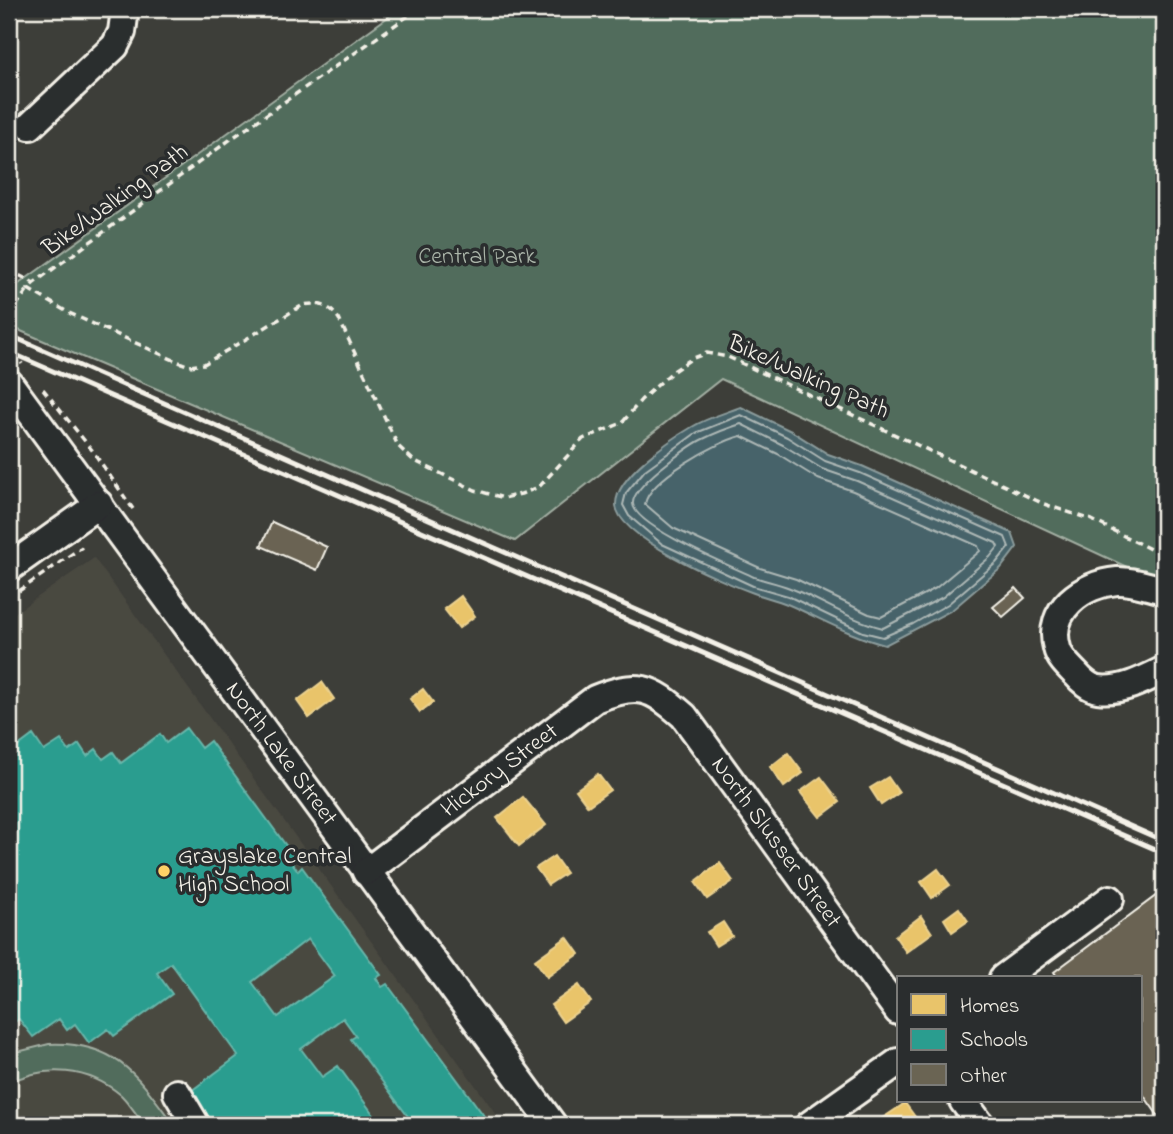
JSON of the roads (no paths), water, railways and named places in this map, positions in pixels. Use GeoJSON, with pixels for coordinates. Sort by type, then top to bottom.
{"type":"FeatureCollection","features":[{"type":"Feature","properties":{"kind":"street"},"geometry":{"type":"LineString","coordinates":[[30,126],[115,46],[122,32],[125,9]]}},
{"type":"Feature","properties":{"kind":"street","name":"North Lake Street"},"geometry":{"type":"LineString","coordinates":[[18,378],[99,504],[553,1125]]}},
{"type":"Feature","properties":{"kind":"street"},"geometry":{"type":"LineString","coordinates":[[9,568],[99,504]]}},
{"type":"Feature","properties":{"kind":"street"},"geometry":{"type":"LineString","coordinates":[[1164,590],[1118,581],[1089,587],[1072,598],[1060,612],[1056,629],[1057,648],[1067,665],[1095,689],[1116,688],[1142,681],[1164,670]]}},
{"type":"Feature","properties":{"kind":"street","name":"Hickory Street"},"geometry":{"type":"LineString","coordinates":[[366,872],[595,699],[618,690],[642,689]]}},
{"type":"Feature","properties":{"kind":"street","name":"North Slusser Street"},"geometry":{"type":"LineString","coordinates":[[642,689],[660,695],[684,716],[897,1010]]}},
{"type":"Feature","properties":{"kind":"street"},"geometry":{"type":"LineString","coordinates":[[1006,976],[1111,899]]}},
{"type":"Feature","properties":{"kind":"street"},"geometry":{"type":"LineString","coordinates":[[809,1125],[897,1063]]}},
{"type":"Feature","properties":{"kind":"street"},"geometry":{"type":"LineString","coordinates":[[177,1093],[196,1125]]}},
{"type":"Feature","properties":{"kind":"street"},"geometry":{"type":"LineString","coordinates":[[964,1102],[981,1125]]}},
{"type":"Feature","properties":{"kind":"water"},"geometry":{"type":"Polygon","coordinates":[[[741,407],[791,431],[828,454],[862,466],[1012,533],[1017,547],[1001,568],[952,610],[885,645],[696,569],[634,531],[621,518],[616,505],[618,494],[624,483],[645,460],[671,441],[704,421],[741,407]]]}},
{"type":"Feature","properties":{"kind":"railway"},"geometry":{"type":"LineString","coordinates":[[9,335],[1164,841]]}},
{"type":"Feature","properties":{"kind":"railway"},"geometry":{"type":"LineString","coordinates":[[9,352],[1164,853]]}},
{"type":"Feature","properties":{"kind":"place","name":"Grayslake Central High School"},"geometry":{"type":"Point","coordinates":[164,871]}},
{"type":"Feature","properties":{"kind":"park label","name":"Central Park"},"geometry":{"type":"Point","coordinates":[477,257]}}]}
